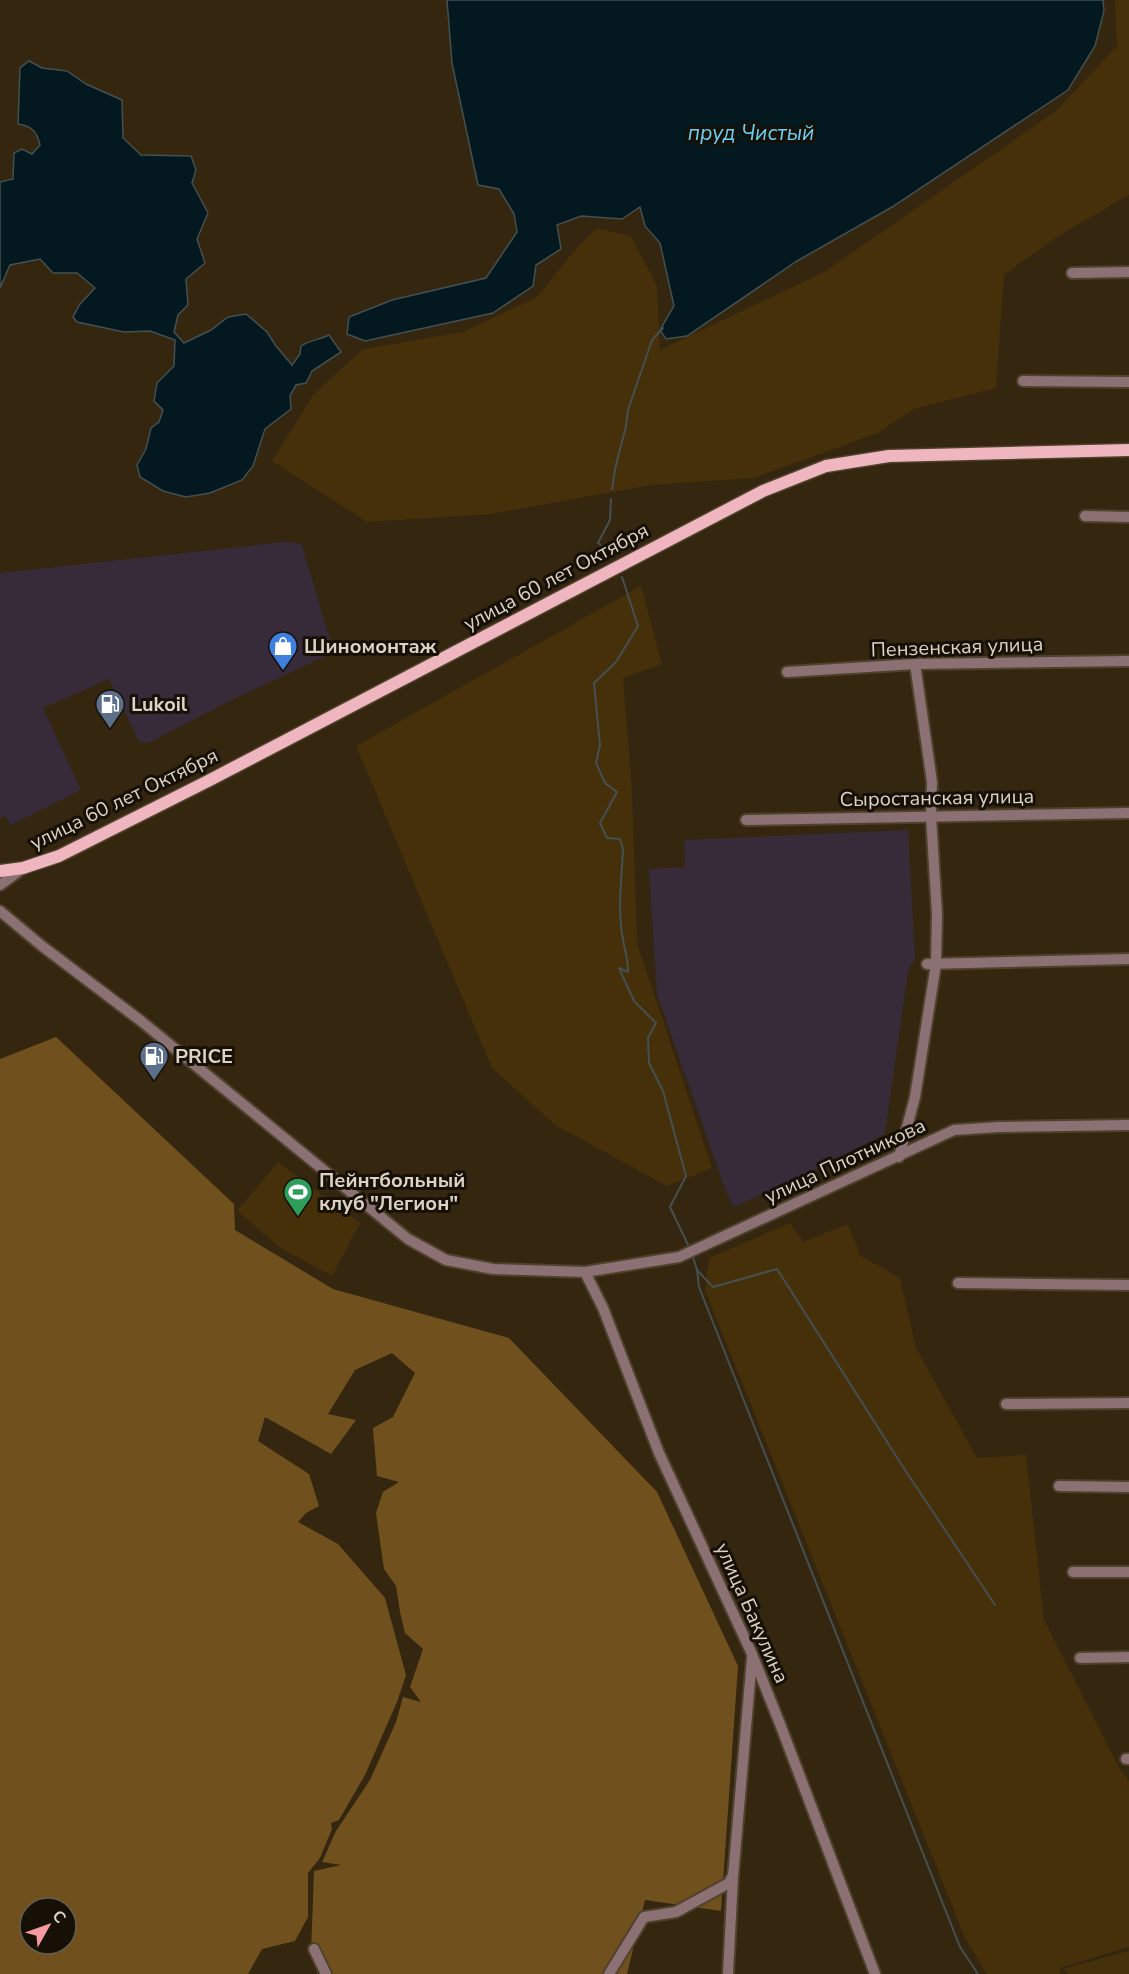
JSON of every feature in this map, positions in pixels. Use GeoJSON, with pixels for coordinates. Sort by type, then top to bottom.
{"type":"FeatureCollection","features":[{"type":"Feature","properties":{"kind":"main road","name":"улица 60 лет Октября"},"geometry":{"type":"LineString","coordinates":[[0,871],[23,868],[59,856],[208,781],[763,491],[826,466],[889,456],[1129,450]]}},
{"type":"Feature","properties":{"kind":"street"},"geometry":{"type":"LineString","coordinates":[[1072,273],[1129,272]]}},
{"type":"Feature","properties":{"kind":"street"},"geometry":{"type":"LineString","coordinates":[[1023,381],[1129,382]]}},
{"type":"Feature","properties":{"kind":"street"},"geometry":{"type":"LineString","coordinates":[[1085,516],[1129,517]]}},
{"type":"Feature","properties":{"kind":"street","name":"Пензенская улица"},"geometry":{"type":"LineString","coordinates":[[787,672],[915,664],[1129,661]]}},
{"type":"Feature","properties":{"kind":"street"},"geometry":{"type":"LineString","coordinates":[[899,1157],[915,1097],[937,914],[931,816],[932,782],[915,664]]}},
{"type":"Feature","properties":{"kind":"street","name":"Сыростанская улица"},"geometry":{"type":"LineString","coordinates":[[746,820],[1129,813]]}},
{"type":"Feature","properties":{"kind":"street"},"geometry":{"type":"LineString","coordinates":[[0,885],[23,868]]}},
{"type":"Feature","properties":{"kind":"street"},"geometry":{"type":"LineString","coordinates":[[0,911],[42,946],[149,1027],[408,1239],[446,1260],[493,1269],[585,1272]]}},
{"type":"Feature","properties":{"kind":"street"},"geometry":{"type":"LineString","coordinates":[[932,964],[1129,959]]}},
{"type":"Feature","properties":{"kind":"street","name":"улица Плотникова"},"geometry":{"type":"LineString","coordinates":[[585,1272],[679,1257],[954,1130],[1129,1125]]}},
{"type":"Feature","properties":{"kind":"street","name":"улица Бакулина"},"geometry":{"type":"LineString","coordinates":[[585,1272],[603,1308],[659,1453],[752,1654],[875,1974]]}},
{"type":"Feature","properties":{"kind":"street"},"geometry":{"type":"LineString","coordinates":[[958,1284],[1129,1285]]}},
{"type":"Feature","properties":{"kind":"street"},"geometry":{"type":"LineString","coordinates":[[1006,1404],[1129,1403]]}},
{"type":"Feature","properties":{"kind":"street"},"geometry":{"type":"LineString","coordinates":[[1059,1486],[1129,1487]]}},
{"type":"Feature","properties":{"kind":"street"},"geometry":{"type":"LineString","coordinates":[[1072,1572],[1129,1572]]}},
{"type":"Feature","properties":{"kind":"street"},"geometry":{"type":"LineString","coordinates":[[728,1974],[733,1876],[752,1654]]}},
{"type":"Feature","properties":{"kind":"street"},"geometry":{"type":"LineString","coordinates":[[1080,1658],[1129,1657]]}},
{"type":"Feature","properties":{"kind":"street"},"geometry":{"type":"LineString","coordinates":[[609,1974],[644,1917],[676,1912],[729,1883],[733,1876]]}},
{"type":"Feature","properties":{"kind":"street"},"geometry":{"type":"LineString","coordinates":[[314,1949],[326,1974]]}},
{"type":"Feature","properties":{"kind":"shaded area"},"geometry":{"type":"Polygon","coordinates":[[[1115,0],[1129,0],[1129,195],[1055,238],[1004,275],[996,388],[914,409],[878,433],[754,478],[652,485],[491,514],[367,522],[272,461],[313,395],[363,349],[463,332],[537,297],[575,250],[597,228],[631,236],[657,286],[660,350],[824,272],[1056,111],[1117,46],[1115,0]]]}},
{"type":"Feature","properties":{"kind":"shaded area"},"geometry":{"type":"Polygon","coordinates":[[[285,542],[301,543],[330,639],[336,651],[150,742],[143,743],[138,740],[109,679],[43,708],[81,790],[11,825],[5,816],[0,819],[0,573],[285,542]]]}},
{"type":"Feature","properties":{"kind":"shaded area"},"geometry":{"type":"Polygon","coordinates":[[[641,586],[662,664],[623,678],[632,789],[637,943],[712,1168],[667,1186],[555,1125],[492,1068],[356,746],[641,586]]]}},
{"type":"Feature","properties":{"kind":"shaded area"},"geometry":{"type":"Polygon","coordinates":[[[908,830],[915,958],[908,971],[885,1134],[803,1176],[734,1207],[725,1189],[657,994],[649,869],[685,867],[684,840],[908,830]]]}},
{"type":"Feature","properties":{"kind":"shaded area"},"geometry":{"type":"Polygon","coordinates":[[[56,1037],[234,1204],[235,1230],[333,1289],[509,1338],[657,1492],[738,1666],[721,1911],[645,1900],[627,1974],[318,1974],[311,1954],[314,1871],[341,1865],[322,1862],[336,1831],[370,1780],[396,1722],[403,1697],[421,1702],[410,1687],[423,1649],[405,1633],[396,1586],[384,1569],[376,1513],[383,1492],[399,1482],[377,1476],[373,1428],[393,1417],[415,1373],[392,1353],[355,1370],[328,1414],[356,1420],[331,1454],[265,1417],[258,1441],[309,1474],[319,1506],[306,1513],[298,1522],[338,1544],[385,1598],[406,1675],[397,1702],[365,1775],[339,1820],[331,1823],[332,1829],[320,1858],[308,1873],[308,1917],[295,1941],[262,1949],[248,1974],[0,1974],[0,1059],[56,1037]]]}},
{"type":"Feature","properties":{"kind":"shaded area","name":"Пейнтбольный клуб \"Легион\""},"geometry":{"type":"Polygon","coordinates":[[[278,1162],[360,1223],[332,1276],[282,1249],[237,1211],[278,1162]]]}},
{"type":"Feature","properties":{"kind":"shaded area"},"geometry":{"type":"Polygon","coordinates":[[[790,1223],[803,1242],[848,1224],[860,1255],[900,1278],[916,1348],[977,1458],[1026,1455],[1044,1620],[1119,1767],[1129,1781],[1129,1947],[1060,1968],[1060,1974],[987,1974],[965,1938],[705,1290],[709,1258],[790,1223]]]}},
{"type":"Feature","properties":{"kind":"shaded area"},"geometry":{"type":"Polygon","coordinates":[[[1129,1951],[1129,1974],[1069,1974],[1063,1969],[1129,1951]]]}},
{"type":"Feature","properties":{"kind":"water","name":"пруд Чистый"},"geometry":{"type":"Polygon","coordinates":[[[447,0],[1103,0],[1104,11],[1095,46],[1068,90],[892,207],[797,261],[687,336],[666,339],[660,330],[674,306],[660,243],[645,226],[640,207],[622,219],[581,216],[557,225],[561,249],[536,265],[533,286],[493,313],[365,341],[347,334],[349,317],[392,300],[486,278],[517,232],[514,214],[499,189],[478,185],[452,63],[447,0]]]}},
{"type":"Feature","properties":{"kind":"water"},"geometry":{"type":"Polygon","coordinates":[[[29,61],[42,68],[67,71],[86,84],[122,100],[123,138],[141,155],[191,156],[196,170],[192,183],[208,213],[197,239],[205,263],[186,279],[188,305],[178,315],[174,332],[184,343],[211,330],[228,317],[246,314],[267,332],[292,365],[300,354],[301,346],[329,335],[341,352],[312,371],[306,383],[296,385],[290,396],[291,409],[265,429],[253,466],[242,480],[210,493],[186,497],[163,491],[140,477],[137,465],[146,449],[151,428],[159,422],[163,410],[154,401],[157,383],[174,366],[175,340],[150,331],[124,332],[77,322],[73,317],[80,304],[95,288],[77,273],[53,273],[40,259],[10,265],[0,288],[0,182],[13,179],[14,153],[22,149],[32,154],[40,145],[33,130],[18,124],[20,68],[29,61]]]}},
{"type":"Feature","properties":{"kind":"waterway"},"geometry":{"type":"LineString","coordinates":[[612,489],[628,410],[652,340],[663,328]]}},
{"type":"Feature","properties":{"kind":"waterway"},"geometry":{"type":"LineString","coordinates":[[611,499],[610,520],[598,543],[611,553]]}},
{"type":"Feature","properties":{"kind":"waterway"},"geometry":{"type":"LineString","coordinates":[[622,577],[638,626],[616,662],[594,683],[600,745],[596,763],[605,783],[617,792],[600,823],[607,838],[620,839],[623,849],[620,916],[628,972],[619,968],[634,1001],[656,1023],[648,1038],[649,1063],[663,1091],[686,1176],[670,1207],[690,1249]]}},
{"type":"Feature","properties":{"kind":"waterway"},"geometry":{"type":"LineString","coordinates":[[692,1254],[699,1287],[960,1947],[978,1974]]}},
{"type":"Feature","properties":{"kind":"waterway"},"geometry":{"type":"LineString","coordinates":[[697,1270],[713,1287],[777,1269],[905,1470],[995,1605]]}},
{"type":"Feature","properties":{"kind":"place","name":"Шиномонтаж"},"geometry":{"type":"Point","coordinates":[283,672]}},
{"type":"Feature","properties":{"kind":"place","name":"Lukoil"},"geometry":{"type":"Point","coordinates":[110,730]}},
{"type":"Feature","properties":{"kind":"place","name":"PRICE"},"geometry":{"type":"Point","coordinates":[154,1082]}},
{"type":"Feature","properties":{"kind":"place","name":"Пейнтбольный клуб \"Легион\""},"geometry":{"type":"Point","coordinates":[298,1218]}}]}
